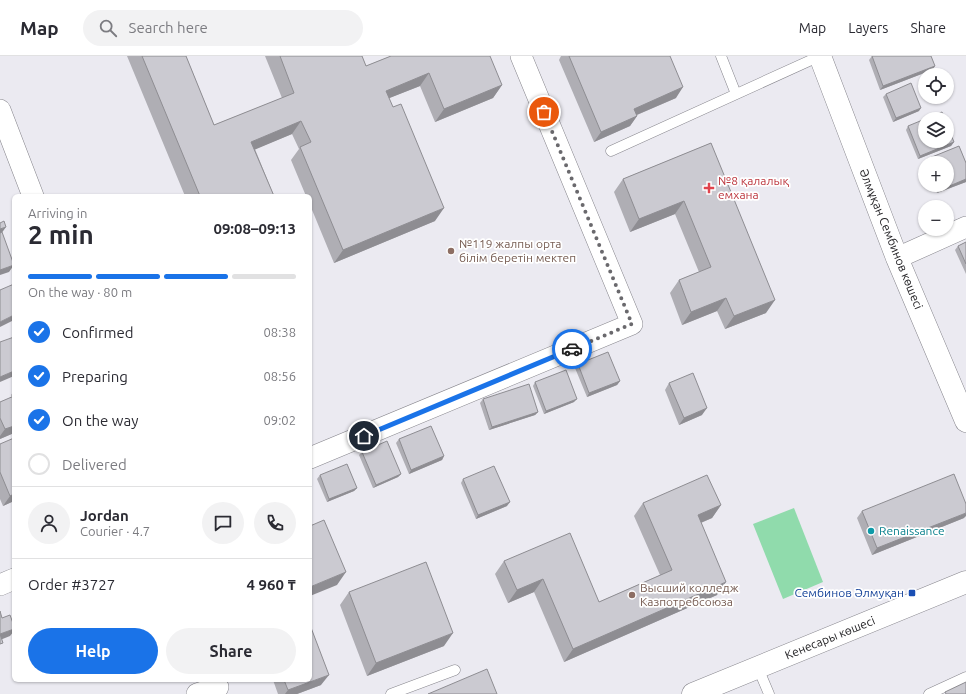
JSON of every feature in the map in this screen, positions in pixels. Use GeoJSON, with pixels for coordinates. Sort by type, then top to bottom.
{"type":"FeatureCollection","features":[{"type":"Feature","properties":{"kind":"street"},"geometry":{"type":"LineString","coordinates":[[312,457],[632,324],[521,56]]}},
{"type":"Feature","properties":{"kind":"street","name":"Әлмұқан Сембинов көшесі"},"geometry":{"type":"LineString","coordinates":[[820,56],[898,258],[966,421]]}},
{"type":"Feature","properties":{"kind":"street"},"geometry":{"type":"LineString","coordinates":[[0,110],[32,194]]}},
{"type":"Feature","properties":{"kind":"street"},"geometry":{"type":"LineString","coordinates":[[898,258],[966,227]]}},
{"type":"Feature","properties":{"kind":"street"},"geometry":{"type":"LineString","coordinates":[[0,585],[12,580]]}},
{"type":"Feature","properties":{"kind":"street","name":"Кенесары көшесі"},"geometry":{"type":"LineString","coordinates":[[693,694],[966,582]]}},
{"type":"Feature","properties":{"kind":"street"},"geometry":{"type":"LineString","coordinates":[[197,694],[218,687]]}},
{"type":"Feature","properties":{"kind":"lane"},"geometry":{"type":"LineString","coordinates":[[721,56],[736,94]]}},
{"type":"Feature","properties":{"kind":"lane"},"geometry":{"type":"LineString","coordinates":[[610,151],[820,56]]}},
{"type":"Feature","properties":{"kind":"lane"},"geometry":{"type":"LineString","coordinates":[[758,668],[770,694]]}},
{"type":"Feature","properties":{"kind":"lane"},"geometry":{"type":"LineString","coordinates":[[391,694],[455,670]]}},
{"type":"Feature","properties":{"kind":"lane"},"geometry":{"type":"LineString","coordinates":[[929,694],[966,677]]}},
{"type":"Feature","properties":{"kind":"green space"},"geometry":{"type":"Polygon","coordinates":[[[794,508],[823,582],[783,599],[753,524],[794,508]]]}},
{"type":"Feature","properties":{"kind":"building"},"geometry":{"type":"Polygon","coordinates":[[[142,56],[186,56],[214,125],[294,93],[280,56],[362,56],[366,66],[391,56],[490,56],[502,85],[444,109],[429,73],[386,91],[393,107],[401,104],[444,208],[343,250],[300,147],[311,142],[301,121],[251,142],[273,194],[199,194],[142,56]]]}},
{"type":"Feature","properties":{"kind":"building"},"geometry":{"type":"Polygon","coordinates":[[[569,56],[670,56],[683,87],[634,109],[637,116],[601,132],[569,56]]]}},
{"type":"Feature","properties":{"kind":"building"},"geometry":{"type":"Polygon","coordinates":[[[872,56],[931,56],[935,66],[930,68],[918,68],[918,73],[883,86],[872,56]]]}},
{"type":"Feature","properties":{"kind":"building"},"geometry":{"type":"Polygon","coordinates":[[[911,83],[918,104],[921,108],[896,118],[886,94],[911,83]]]}},
{"type":"Feature","properties":{"kind":"building"},"geometry":{"type":"Polygon","coordinates":[[[918,122],[918,148],[939,148],[920,156],[908,126],[918,122]]]}},
{"type":"Feature","properties":{"kind":"building"},"geometry":{"type":"Polygon","coordinates":[[[711,143],[775,300],[734,316],[726,298],[691,312],[679,280],[711,267],[684,201],[639,219],[623,179],[711,143]]]}},
{"type":"Feature","properties":{"kind":"building"},"geometry":{"type":"Polygon","coordinates":[[[959,146],[966,163],[966,179],[954,184],[954,156],[934,156],[959,146]]]}},
{"type":"Feature","properties":{"kind":"building"},"geometry":{"type":"Polygon","coordinates":[[[4,221],[6,227],[0,229],[0,223],[4,221]]]}},
{"type":"Feature","properties":{"kind":"building"},"geometry":{"type":"Polygon","coordinates":[[[2,232],[12,260],[12,266],[0,270],[0,233],[2,232]]]}},
{"type":"Feature","properties":{"kind":"building"},"geometry":{"type":"Polygon","coordinates":[[[966,242],[966,264],[958,246],[966,242]]]}},
{"type":"Feature","properties":{"kind":"building"},"geometry":{"type":"Polygon","coordinates":[[[12,285],[12,316],[0,322],[0,290],[12,285]]]}},
{"type":"Feature","properties":{"kind":"building"},"geometry":{"type":"Polygon","coordinates":[[[12,338],[12,372],[0,377],[0,342],[12,338]]]}},
{"type":"Feature","properties":{"kind":"building"},"geometry":{"type":"Polygon","coordinates":[[[608,352],[620,381],[589,393],[578,364],[608,352]]]}},
{"type":"Feature","properties":{"kind":"building"},"geometry":{"type":"Polygon","coordinates":[[[566,370],[577,399],[546,411],[535,382],[566,370]]]}},
{"type":"Feature","properties":{"kind":"building"},"geometry":{"type":"Polygon","coordinates":[[[693,373],[707,408],[684,418],[669,383],[693,373]]]}},
{"type":"Feature","properties":{"kind":"building"},"geometry":{"type":"Polygon","coordinates":[[[529,384],[538,412],[492,427],[483,399],[529,384]]]}},
{"type":"Feature","properties":{"kind":"building"},"geometry":{"type":"Polygon","coordinates":[[[12,397],[12,427],[5,429],[0,418],[0,402],[12,397]]]}},
{"type":"Feature","properties":{"kind":"building"},"geometry":{"type":"Polygon","coordinates":[[[431,426],[444,456],[411,470],[399,439],[431,426]]]}},
{"type":"Feature","properties":{"kind":"building"},"geometry":{"type":"Polygon","coordinates":[[[12,439],[12,495],[10,496],[0,472],[0,444],[12,439]]]}},
{"type":"Feature","properties":{"kind":"building"},"geometry":{"type":"Polygon","coordinates":[[[387,441],[401,474],[376,485],[362,452],[387,441]]]}},
{"type":"Feature","properties":{"kind":"building"},"geometry":{"type":"Polygon","coordinates":[[[347,464],[357,488],[329,499],[320,475],[347,464]]]}},
{"type":"Feature","properties":{"kind":"building"},"geometry":{"type":"Polygon","coordinates":[[[494,466],[510,502],[478,515],[463,479],[494,466]]]}},
{"type":"Feature","properties":{"kind":"building"},"geometry":{"type":"Polygon","coordinates":[[[954,474],[966,504],[966,513],[877,548],[862,511],[954,474]]]}},
{"type":"Feature","properties":{"kind":"building"},"geometry":{"type":"Polygon","coordinates":[[[707,475],[721,505],[698,515],[726,582],[573,649],[543,579],[517,590],[504,561],[570,533],[599,602],[672,570],[643,503],[707,475]]]}},
{"type":"Feature","properties":{"kind":"building"},"geometry":{"type":"Polygon","coordinates":[[[324,520],[346,572],[312,586],[312,525],[324,520]]]}},
{"type":"Feature","properties":{"kind":"building"},"geometry":{"type":"Polygon","coordinates":[[[426,562],[453,633],[376,663],[349,592],[426,562]]]}},
{"type":"Feature","properties":{"kind":"building"},"geometry":{"type":"Polygon","coordinates":[[[0,611],[2,618],[10,615],[12,620],[12,630],[0,634],[0,611]]]}},
{"type":"Feature","properties":{"kind":"building"},"geometry":{"type":"Polygon","coordinates":[[[312,630],[329,675],[312,681],[312,630]]]}},
{"type":"Feature","properties":{"kind":"building"},"geometry":{"type":"Polygon","coordinates":[[[0,634],[3,643],[0,644],[0,634]]]}},
{"type":"Feature","properties":{"kind":"building"},"geometry":{"type":"Polygon","coordinates":[[[487,669],[497,694],[428,694],[487,669]]]}},
{"type":"Feature","properties":{"kind":"building"},"geometry":{"type":"Polygon","coordinates":[[[285,682],[310,682],[288,690],[285,682]]]}},
{"type":"Feature","properties":{"kind":"building"},"geometry":{"type":"Polygon","coordinates":[[[966,682],[966,694],[946,694],[945,692],[966,682]]]}},
{"type":"Feature","properties":{"kind":"way so far"},"geometry":{"type":"LineString","coordinates":[[544,112],[632,324],[572,349]]}},
{"type":"Feature","properties":{"kind":"place","name":"№8 қалалық емхана"},"geometry":{"type":"Point","coordinates":[709,188]}},
{"type":"Feature","properties":{"kind":"place","name":"№119 жалпы орта білім беретін мектеп"},"geometry":{"type":"Point","coordinates":[451,251]}},
{"type":"Feature","properties":{"kind":"place","name":"Renaissance"},"geometry":{"type":"Point","coordinates":[871,531]}},
{"type":"Feature","properties":{"kind":"place","name":"Сембинов Әлмуқан"},"geometry":{"type":"Point","coordinates":[912,593]}},
{"type":"Feature","properties":{"kind":"place","name":"Высший колледж Казпотребсоюза"},"geometry":{"type":"Point","coordinates":[632,595]}},
{"type":"Feature","properties":{"kind":"route"},"geometry":{"type":"LineString","coordinates":[[364,436],[572,349]]}}]}
